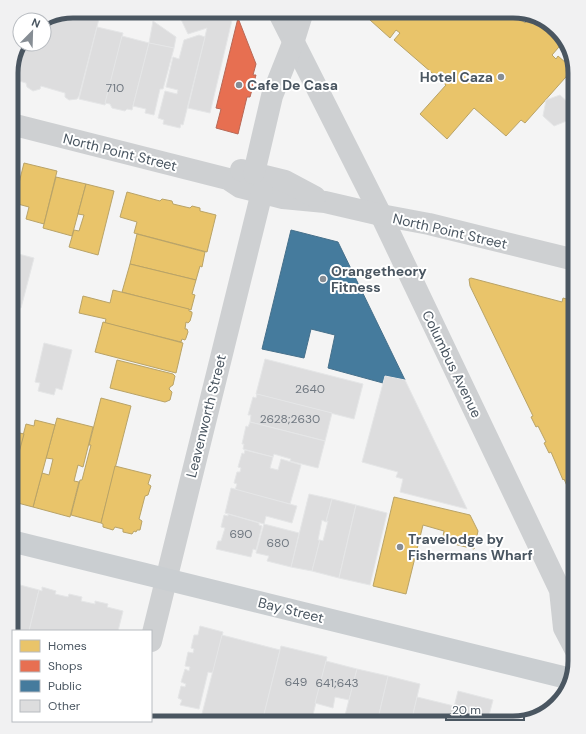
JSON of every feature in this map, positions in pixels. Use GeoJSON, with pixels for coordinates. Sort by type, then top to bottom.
{"type":"FeatureCollection","features":[{"type":"Feature","properties":{"kind":"main road","name":"Bay Street"},"geometry":{"type":"LineString","coordinates":[[18,543],[565,678]]}},
{"type":"Feature","properties":{"kind":"street","name":"Columbus Avenue"},"geometry":{"type":"LineString","coordinates":[[281,18],[381,215],[568,597],[564,628],[568,636]]}},
{"type":"Feature","properties":{"kind":"street","name":"Leavenworth Street"},"geometry":{"type":"LineString","coordinates":[[152,637],[258,183],[272,96],[293,43],[301,18]]}},
{"type":"Feature","properties":{"kind":"street","name":"North Point Street"},"geometry":{"type":"LineString","coordinates":[[18,126],[228,179],[240,187],[258,183],[283,198],[325,202],[429,224],[568,258]]}},
{"type":"Feature","properties":{"kind":"building: Homes","name":"Hotel Caza"},"geometry":{"type":"Polygon","coordinates":[[[368,18],[520,18],[525,23],[528,20],[540,25],[559,42],[560,45],[552,55],[556,59],[558,56],[568,64],[568,75],[525,123],[521,120],[506,136],[474,108],[447,139],[420,114],[446,85],[394,40],[400,33],[396,30],[390,38],[368,18]]]}},
{"type":"Feature","properties":{"kind":"building: Homes"},"geometry":{"type":"Polygon","coordinates":[[[24,163],[57,171],[44,224],[26,219],[29,207],[18,204],[18,187],[24,163]]]}},
{"type":"Feature","properties":{"kind":"building: Homes"},"geometry":{"type":"Polygon","coordinates":[[[56,177],[86,184],[72,236],[43,228],[56,177]]]}},
{"type":"Feature","properties":{"kind":"building: Homes"},"geometry":{"type":"Polygon","coordinates":[[[86,184],[114,191],[98,255],[69,247],[74,230],[79,231],[84,215],[78,214],[86,184]]]}},
{"type":"Feature","properties":{"kind":"building: Homes"},"geometry":{"type":"Polygon","coordinates":[[[127,192],[160,201],[162,199],[172,201],[173,204],[190,208],[192,206],[200,208],[200,211],[216,215],[207,252],[134,233],[137,222],[120,217],[127,192]]]}},
{"type":"Feature","properties":{"kind":"building: Homes"},"geometry":{"type":"Polygon","coordinates":[[[137,234],[205,252],[202,267],[200,266],[196,280],[130,264],[137,234]]]}},
{"type":"Feature","properties":{"kind":"building: Homes"},"geometry":{"type":"Polygon","coordinates":[[[130,264],[196,280],[192,294],[195,295],[191,310],[122,292],[130,264]]]}},
{"type":"Feature","properties":{"kind":"building: Homes"},"geometry":{"type":"Polygon","coordinates":[[[471,278],[562,302],[563,298],[568,299],[568,488],[551,452],[549,453],[544,443],[546,442],[538,426],[536,427],[531,417],[533,416],[470,286],[469,279],[471,278]]]}},
{"type":"Feature","properties":{"kind":"building: Homes"},"geometry":{"type":"Polygon","coordinates":[[[113,290],[189,309],[192,314],[190,321],[188,323],[186,322],[185,329],[187,329],[188,332],[185,340],[182,339],[181,342],[105,323],[106,319],[79,313],[83,296],[110,303],[113,290]]]}},
{"type":"Feature","properties":{"kind":"building: Homes"},"geometry":{"type":"Polygon","coordinates":[[[103,322],[183,343],[176,373],[95,352],[103,322]]]}},
{"type":"Feature","properties":{"kind":"building: Homes"},"geometry":{"type":"Polygon","coordinates":[[[117,360],[173,374],[175,376],[173,385],[169,389],[172,392],[170,400],[165,402],[110,388],[117,360]]]}},
{"type":"Feature","properties":{"kind":"building: Homes"},"geometry":{"type":"Polygon","coordinates":[[[101,398],[131,406],[101,523],[71,515],[91,445],[89,445],[101,398]]]}},
{"type":"Feature","properties":{"kind":"building: Homes"},"geometry":{"type":"Polygon","coordinates":[[[57,418],[93,427],[83,467],[78,465],[74,481],[79,482],[70,517],[33,507],[42,473],[49,475],[53,459],[46,458],[57,418]]]}},
{"type":"Feature","properties":{"kind":"building: Homes"},"geometry":{"type":"Polygon","coordinates":[[[35,420],[55,425],[33,507],[18,503],[18,455],[26,424],[34,426],[35,420]]]}},
{"type":"Feature","properties":{"kind":"building: Homes"},"geometry":{"type":"Polygon","coordinates":[[[18,433],[24,434],[18,456],[18,433]]]}},
{"type":"Feature","properties":{"kind":"building: Homes"},"geometry":{"type":"Polygon","coordinates":[[[115,466],[151,475],[148,484],[151,486],[148,495],[145,496],[139,519],[142,521],[140,530],[137,530],[136,532],[134,531],[132,534],[123,532],[123,529],[115,527],[113,530],[103,527],[103,524],[101,523],[115,466]]]}},
{"type":"Feature","properties":{"kind":"building: Homes","name":"Travelodge by Fishermans Wharf"},"geometry":{"type":"Polygon","coordinates":[[[394,497],[470,515],[478,531],[474,549],[454,544],[455,539],[443,536],[444,531],[423,525],[406,594],[373,586],[394,497]]]}},
{"type":"Feature","properties":{"kind":"building: Shops"},"geometry":{"type":"Polygon","coordinates":[[[238,18],[256,64],[253,75],[256,75],[250,97],[247,97],[238,134],[216,128],[221,109],[216,108],[238,18]]]}},
{"type":"Feature","properties":{"kind":"building: Public"},"geometry":{"type":"Polygon","coordinates":[[[291,230],[338,242],[405,380],[385,376],[383,383],[328,368],[335,335],[311,329],[304,358],[262,349],[291,230]]]}},
{"type":"Feature","properties":{"kind":"building: Other"},"geometry":{"type":"Polygon","coordinates":[[[66,18],[99,18],[77,99],[69,100],[65,97],[65,93],[41,86],[40,89],[33,91],[27,87],[26,83],[18,81],[20,59],[23,52],[52,52],[52,22],[66,18]]]}},
{"type":"Feature","properties":{"kind":"building: Other"},"geometry":{"type":"Polygon","coordinates":[[[180,18],[238,18],[232,20],[210,113],[188,108],[207,28],[188,34],[180,18]]]}},
{"type":"Feature","properties":{"kind":"building: Other"},"geometry":{"type":"Polygon","coordinates":[[[153,21],[176,37],[174,48],[149,43],[153,21]]]}},
{"type":"Feature","properties":{"kind":"building: Other"},"geometry":{"type":"Polygon","coordinates":[[[97,27],[123,33],[105,105],[79,99],[97,27]]]}},
{"type":"Feature","properties":{"kind":"building: Other"},"geometry":{"type":"Polygon","coordinates":[[[199,35],[205,37],[183,125],[181,124],[180,128],[163,124],[164,120],[158,118],[165,91],[177,94],[178,90],[166,87],[173,57],[179,59],[184,40],[199,35]]]}},
{"type":"Feature","properties":{"kind":"building: Other"},"geometry":{"type":"Polygon","coordinates":[[[122,36],[149,43],[132,110],[127,109],[125,111],[112,108],[110,104],[105,103],[122,36]]]}},
{"type":"Feature","properties":{"kind":"building: Other"},"geometry":{"type":"Polygon","coordinates":[[[149,43],[174,48],[163,89],[160,89],[154,115],[145,113],[146,109],[133,106],[149,43]]]}},
{"type":"Feature","properties":{"kind":"building: Other"},"geometry":{"type":"Polygon","coordinates":[[[560,95],[568,102],[568,120],[554,126],[543,116],[546,100],[560,95]]]}},
{"type":"Feature","properties":{"kind":"building: Other"},"geometry":{"type":"Polygon","coordinates":[[[18,254],[34,258],[21,308],[18,307],[18,254]]]}},
{"type":"Feature","properties":{"kind":"building: Other"},"geometry":{"type":"Polygon","coordinates":[[[44,343],[72,350],[62,390],[56,388],[54,395],[38,391],[40,383],[35,382],[44,343]]]}},
{"type":"Feature","properties":{"kind":"building: Other"},"geometry":{"type":"Polygon","coordinates":[[[265,359],[363,384],[354,419],[256,394],[265,359]]]}},
{"type":"Feature","properties":{"kind":"building: Other"},"geometry":{"type":"Polygon","coordinates":[[[385,376],[405,380],[467,509],[400,492],[403,479],[396,477],[398,472],[362,462],[385,376]]]}},
{"type":"Feature","properties":{"kind":"building: Other"},"geometry":{"type":"Polygon","coordinates":[[[257,394],[332,413],[325,441],[250,422],[251,415],[248,415],[253,397],[256,398],[257,394]]]}},
{"type":"Feature","properties":{"kind":"building: Other"},"geometry":{"type":"Polygon","coordinates":[[[250,422],[325,441],[318,468],[290,461],[291,459],[274,454],[273,457],[243,449],[244,444],[242,444],[246,426],[248,427],[250,422]]]}},
{"type":"Feature","properties":{"kind":"building: Other"},"geometry":{"type":"Polygon","coordinates":[[[245,450],[273,457],[270,468],[278,470],[281,459],[301,465],[290,504],[235,490],[237,484],[234,483],[237,472],[240,472],[241,468],[238,467],[242,453],[244,454],[245,450]]]}},
{"type":"Feature","properties":{"kind":"building: Other"},"geometry":{"type":"Polygon","coordinates":[[[231,488],[297,506],[292,523],[266,516],[264,524],[225,513],[231,488]]]}},
{"type":"Feature","properties":{"kind":"building: Other"},"geometry":{"type":"Polygon","coordinates":[[[309,494],[332,499],[326,522],[322,520],[318,540],[320,540],[312,571],[291,567],[309,494]]]}},
{"type":"Feature","properties":{"kind":"building: Other"},"geometry":{"type":"Polygon","coordinates":[[[332,499],[356,505],[339,578],[312,571],[320,540],[323,541],[332,499]]]}},
{"type":"Feature","properties":{"kind":"building: Other"},"geometry":{"type":"Polygon","coordinates":[[[356,505],[387,513],[370,585],[339,578],[356,505]]]}},
{"type":"Feature","properties":{"kind":"building: Other"},"geometry":{"type":"Polygon","coordinates":[[[228,514],[259,523],[259,525],[262,526],[256,550],[253,549],[251,557],[216,549],[218,541],[221,541],[225,528],[221,527],[224,515],[228,516],[228,514]]]}},
{"type":"Feature","properties":{"kind":"building: Other"},"geometry":{"type":"Polygon","coordinates":[[[264,524],[299,533],[291,567],[267,561],[269,556],[256,553],[264,524]]]}},
{"type":"Feature","properties":{"kind":"building: Other"},"geometry":{"type":"Polygon","coordinates":[[[20,585],[39,590],[29,630],[18,630],[18,592],[20,585]]]}},
{"type":"Feature","properties":{"kind":"building: Other"},"geometry":{"type":"Polygon","coordinates":[[[42,587],[56,591],[55,594],[68,597],[69,594],[82,597],[81,601],[95,604],[95,601],[108,604],[107,607],[123,611],[118,630],[29,630],[39,590],[42,591],[42,587]]]}},
{"type":"Feature","properties":{"kind":"building: Other"},"geometry":{"type":"Polygon","coordinates":[[[200,626],[223,632],[213,673],[208,672],[199,709],[180,705],[182,700],[178,698],[181,686],[185,687],[186,684],[181,682],[185,669],[189,671],[190,667],[185,666],[188,652],[193,653],[194,649],[191,648],[194,635],[198,635],[200,626]]]}},
{"type":"Feature","properties":{"kind":"building: Other"},"geometry":{"type":"Polygon","coordinates":[[[222,635],[280,650],[264,716],[210,716],[202,714],[222,635]]]}},
{"type":"Feature","properties":{"kind":"building: Other"},"geometry":{"type":"Polygon","coordinates":[[[281,646],[327,657],[313,716],[264,716],[281,646]]]}},
{"type":"Feature","properties":{"kind":"building: Other"},"geometry":{"type":"Polygon","coordinates":[[[326,661],[357,669],[349,700],[335,697],[333,708],[315,703],[326,661]]]}},
{"type":"Feature","properties":{"kind":"building: Other"},"geometry":{"type":"Polygon","coordinates":[[[357,669],[388,676],[379,716],[345,716],[357,669]]]}},
{"type":"Feature","properties":{"kind":"building: Other"},"geometry":{"type":"Polygon","coordinates":[[[388,676],[420,684],[413,716],[379,716],[388,676]]]}},
{"type":"Feature","properties":{"kind":"building: Other"},"geometry":{"type":"Polygon","coordinates":[[[458,691],[493,700],[489,716],[452,716],[458,691]]]}},
{"type":"Feature","properties":{"kind":"building: Other"},"geometry":{"type":"Polygon","coordinates":[[[417,697],[454,706],[452,716],[413,716],[417,697]]]}},
{"type":"Feature","properties":{"kind":"place","name":"Hotel Caza"},"geometry":{"type":"Point","coordinates":[501,77]}},
{"type":"Feature","properties":{"kind":"place","name":"Cafe De Casa"},"geometry":{"type":"Point","coordinates":[239,85]}},
{"type":"Feature","properties":{"kind":"place","name":"Orangetheory Fitness"},"geometry":{"type":"Point","coordinates":[323,279]}},
{"type":"Feature","properties":{"kind":"place","name":"Travelodge by Fishermans Wharf"},"geometry":{"type":"Point","coordinates":[400,547]}}]}
